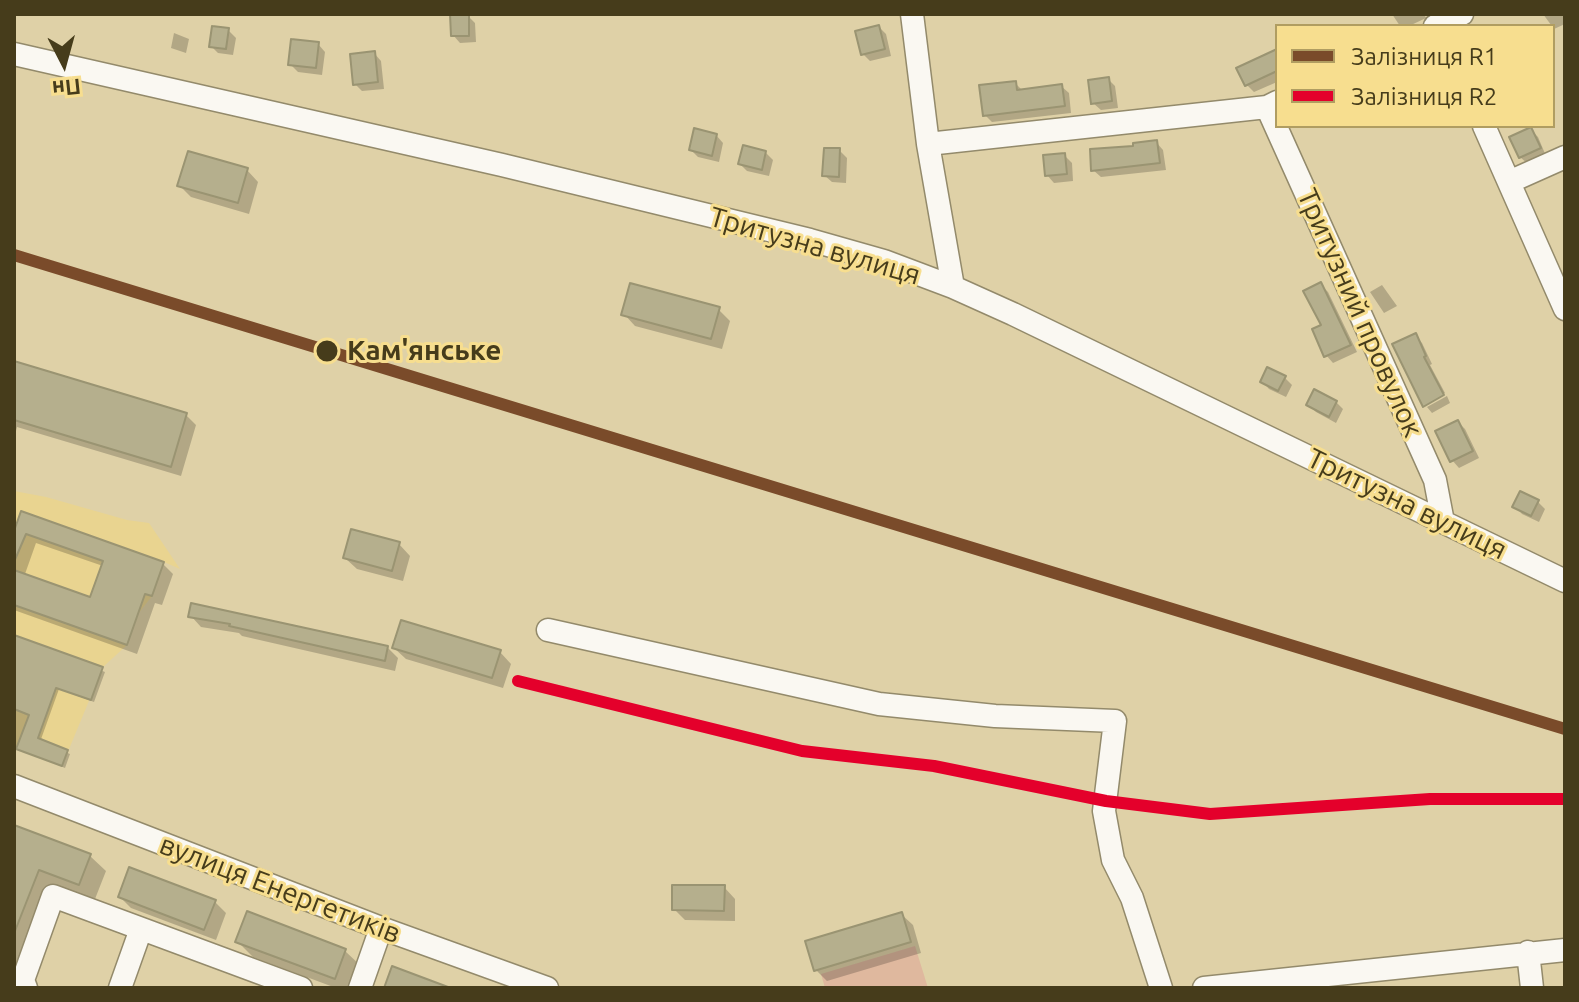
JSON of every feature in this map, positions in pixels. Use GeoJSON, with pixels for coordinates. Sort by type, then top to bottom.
{"type":"FeatureCollection","features":[{"type":"Feature","properties":{"kind":"street"},"geometry":{"type":"LineString","coordinates":[[912,14],[928,144],[953,287]]}},
{"type":"Feature","properties":{"kind":"street"},"geometry":{"type":"LineString","coordinates":[[1438,22],[1462,14]]}},
{"type":"Feature","properties":{"kind":"street","name":"Тритузна вулиця"},"geometry":{"type":"LineString","coordinates":[[14,54],[502,165],[884,261],[953,287],[1565,581]]}},
{"type":"Feature","properties":{"kind":"street"},"geometry":{"type":"LineString","coordinates":[[928,144],[1272,104]]}},
{"type":"Feature","properties":{"kind":"street","name":"Тритузний провулок"},"geometry":{"type":"LineString","coordinates":[[1282,128],[1435,480],[1443,522]]}},
{"type":"Feature","properties":{"kind":"street"},"geometry":{"type":"LineString","coordinates":[[1485,128],[1565,309]]}},
{"type":"Feature","properties":{"kind":"street"},"geometry":{"type":"LineString","coordinates":[[1509,182],[1565,157]]}},
{"type":"Feature","properties":{"kind":"street"},"geometry":{"type":"LineString","coordinates":[[548,630],[879,704],[995,716],[1115,721],[1104,811],[1113,860],[1132,898],[1161,988]]}},
{"type":"Feature","properties":{"kind":"street","name":"вулиця Енергетиків"},"geometry":{"type":"LineString","coordinates":[[14,786],[381,928],[547,988]]}},
{"type":"Feature","properties":{"kind":"street"},"geometry":{"type":"LineString","coordinates":[[26,988],[23,980],[53,896],[301,988]]}},
{"type":"Feature","properties":{"kind":"street"},"geometry":{"type":"LineString","coordinates":[[360,988],[381,928]]}},
{"type":"Feature","properties":{"kind":"street"},"geometry":{"type":"LineString","coordinates":[[120,988],[141,929]]}},
{"type":"Feature","properties":{"kind":"street"},"geometry":{"type":"LineString","coordinates":[[1204,988],[1306,982],[1528,952],[1565,950]]}},
{"type":"Feature","properties":{"kind":"street"},"geometry":{"type":"LineString","coordinates":[[1528,952],[1532,988]]}},
{"type":"Feature","properties":{"kind":"shaded area"},"geometry":{"type":"Polygon","coordinates":[[[14,491],[149,523],[180,569],[164,562],[152,596],[138,614],[127,645],[103,667],[62,766],[14,748],[14,491]]]}},
{"type":"Feature","properties":{"kind":"shaded area"},"geometry":{"type":"Polygon","coordinates":[[[915,946],[928,988],[825,988],[821,974],[915,946]]]}},
{"type":"Feature","properties":{"kind":"building"},"geometry":{"type":"Polygon","coordinates":[[[450,14],[469,14],[469,36],[451,36],[450,14]]]}},
{"type":"Feature","properties":{"kind":"building"},"geometry":{"type":"Polygon","coordinates":[[[879,25],[885,49],[861,55],[855,31],[879,25]]]}},
{"type":"Feature","properties":{"kind":"building"},"geometry":{"type":"Polygon","coordinates":[[[212,26],[229,28],[226,49],[209,47],[212,26]]]}},
{"type":"Feature","properties":{"kind":"building"},"geometry":{"type":"Polygon","coordinates":[[[291,39],[319,42],[316,68],[288,65],[291,39]]]}},
{"type":"Feature","properties":{"kind":"building"},"geometry":{"type":"Polygon","coordinates":[[[1275,50],[1275,72],[1245,86],[1236,68],[1275,50]]]}},
{"type":"Feature","properties":{"kind":"building"},"geometry":{"type":"Polygon","coordinates":[[[375,51],[378,82],[353,85],[350,54],[375,51]]]}},
{"type":"Feature","properties":{"kind":"building"},"geometry":{"type":"Polygon","coordinates":[[[1109,77],[1112,101],[1091,104],[1088,80],[1109,77]]]}},
{"type":"Feature","properties":{"kind":"building"},"geometry":{"type":"Polygon","coordinates":[[[1016,81],[1017,90],[1062,84],[1065,106],[983,116],[979,85],[1016,81]]]}},
{"type":"Feature","properties":{"kind":"building"},"geometry":{"type":"Polygon","coordinates":[[[694,128],[717,134],[712,156],[689,150],[694,128]]]}},
{"type":"Feature","properties":{"kind":"building"},"geometry":{"type":"Polygon","coordinates":[[[1531,128],[1541,148],[1519,158],[1509,137],[1531,128]]]}},
{"type":"Feature","properties":{"kind":"building"},"geometry":{"type":"Polygon","coordinates":[[[1157,140],[1160,163],[1091,171],[1090,149],[1133,146],[1133,143],[1157,140]]]}},
{"type":"Feature","properties":{"kind":"building"},"geometry":{"type":"Polygon","coordinates":[[[743,145],[766,151],[762,170],[738,164],[743,145]]]}},
{"type":"Feature","properties":{"kind":"building"},"geometry":{"type":"Polygon","coordinates":[[[824,148],[840,148],[839,177],[822,176],[824,148]]]}},
{"type":"Feature","properties":{"kind":"building"},"geometry":{"type":"Polygon","coordinates":[[[188,151],[248,168],[238,203],[177,186],[188,151]]]}},
{"type":"Feature","properties":{"kind":"building"},"geometry":{"type":"Polygon","coordinates":[[[1065,153],[1067,174],[1045,176],[1043,155],[1065,153]]]}},
{"type":"Feature","properties":{"kind":"building"},"geometry":{"type":"Polygon","coordinates":[[[1321,282],[1351,345],[1324,357],[1312,329],[1321,325],[1303,291],[1321,282]]]}},
{"type":"Feature","properties":{"kind":"building"},"geometry":{"type":"Polygon","coordinates":[[[630,283],[720,307],[711,339],[621,315],[630,283]]]}},
{"type":"Feature","properties":{"kind":"building"},"geometry":{"type":"Polygon","coordinates":[[[1416,333],[1424,357],[1444,395],[1423,407],[1392,344],[1416,333]]]}},
{"type":"Feature","properties":{"kind":"building"},"geometry":{"type":"Polygon","coordinates":[[[14,361],[187,413],[171,467],[14,420],[14,361]]]}},
{"type":"Feature","properties":{"kind":"building"},"geometry":{"type":"Polygon","coordinates":[[[1267,367],[1286,376],[1278,391],[1260,382],[1267,367]]]}},
{"type":"Feature","properties":{"kind":"building"},"geometry":{"type":"Polygon","coordinates":[[[1314,389],[1337,401],[1329,417],[1306,405],[1314,389]]]}},
{"type":"Feature","properties":{"kind":"building"},"geometry":{"type":"Polygon","coordinates":[[[1458,420],[1473,451],[1450,462],[1435,431],[1458,420]]]}},
{"type":"Feature","properties":{"kind":"building"},"geometry":{"type":"Polygon","coordinates":[[[1520,491],[1539,500],[1531,516],[1512,507],[1520,491]]]}},
{"type":"Feature","properties":{"kind":"building"},"geometry":{"type":"Polygon","coordinates":[[[21,511],[164,562],[152,596],[145,594],[127,645],[14,605],[14,570],[90,597],[103,561],[26,534],[14,562],[14,531],[21,511]]]}},
{"type":"Feature","properties":{"kind":"building"},"geometry":{"type":"Polygon","coordinates":[[[351,529],[400,542],[392,571],[343,558],[351,529]]]}},
{"type":"Feature","properties":{"kind":"building"},"geometry":{"type":"Polygon","coordinates":[[[191,603],[388,646],[385,661],[188,617],[191,603]]]}},
{"type":"Feature","properties":{"kind":"building"},"geometry":{"type":"Polygon","coordinates":[[[401,620],[501,650],[492,678],[392,648],[401,620]]]}},
{"type":"Feature","properties":{"kind":"building"},"geometry":{"type":"Polygon","coordinates":[[[14,635],[103,667],[91,700],[56,688],[38,738],[68,750],[62,766],[16,749],[29,715],[14,709],[14,635]]]}},
{"type":"Feature","properties":{"kind":"building"},"geometry":{"type":"Polygon","coordinates":[[[14,825],[91,854],[79,885],[39,870],[15,931],[14,825]]]}},
{"type":"Feature","properties":{"kind":"building"},"geometry":{"type":"Polygon","coordinates":[[[129,867],[216,900],[204,930],[118,897],[129,867]]]}},
{"type":"Feature","properties":{"kind":"building"},"geometry":{"type":"Polygon","coordinates":[[[672,885],[725,885],[724,911],[672,910],[672,885]]]}},
{"type":"Feature","properties":{"kind":"building"},"geometry":{"type":"Polygon","coordinates":[[[247,911],[346,949],[335,979],[235,942],[247,911]]]}},
{"type":"Feature","properties":{"kind":"building"},"geometry":{"type":"Polygon","coordinates":[[[902,912],[911,942],[814,971],[805,941],[902,912]]]}},
{"type":"Feature","properties":{"kind":"building"},"geometry":{"type":"Polygon","coordinates":[[[392,966],[448,987],[384,988],[392,966]]]}},
{"type":"Feature","properties":{"kind":"rail line","name":"R1"},"geometry":{"type":"LineString","coordinates":[[14,255],[1565,729]]}},
{"type":"Feature","properties":{"kind":"rail line","name":"R2"},"geometry":{"type":"LineString","coordinates":[[518,681],[802,751],[934,766],[1106,801],[1210,814],[1430,799],[1565,799]]}},
{"type":"Feature","properties":{"kind":"place","name":"Кам'янське"},"geometry":{"type":"Point","coordinates":[327,351]}}]}
